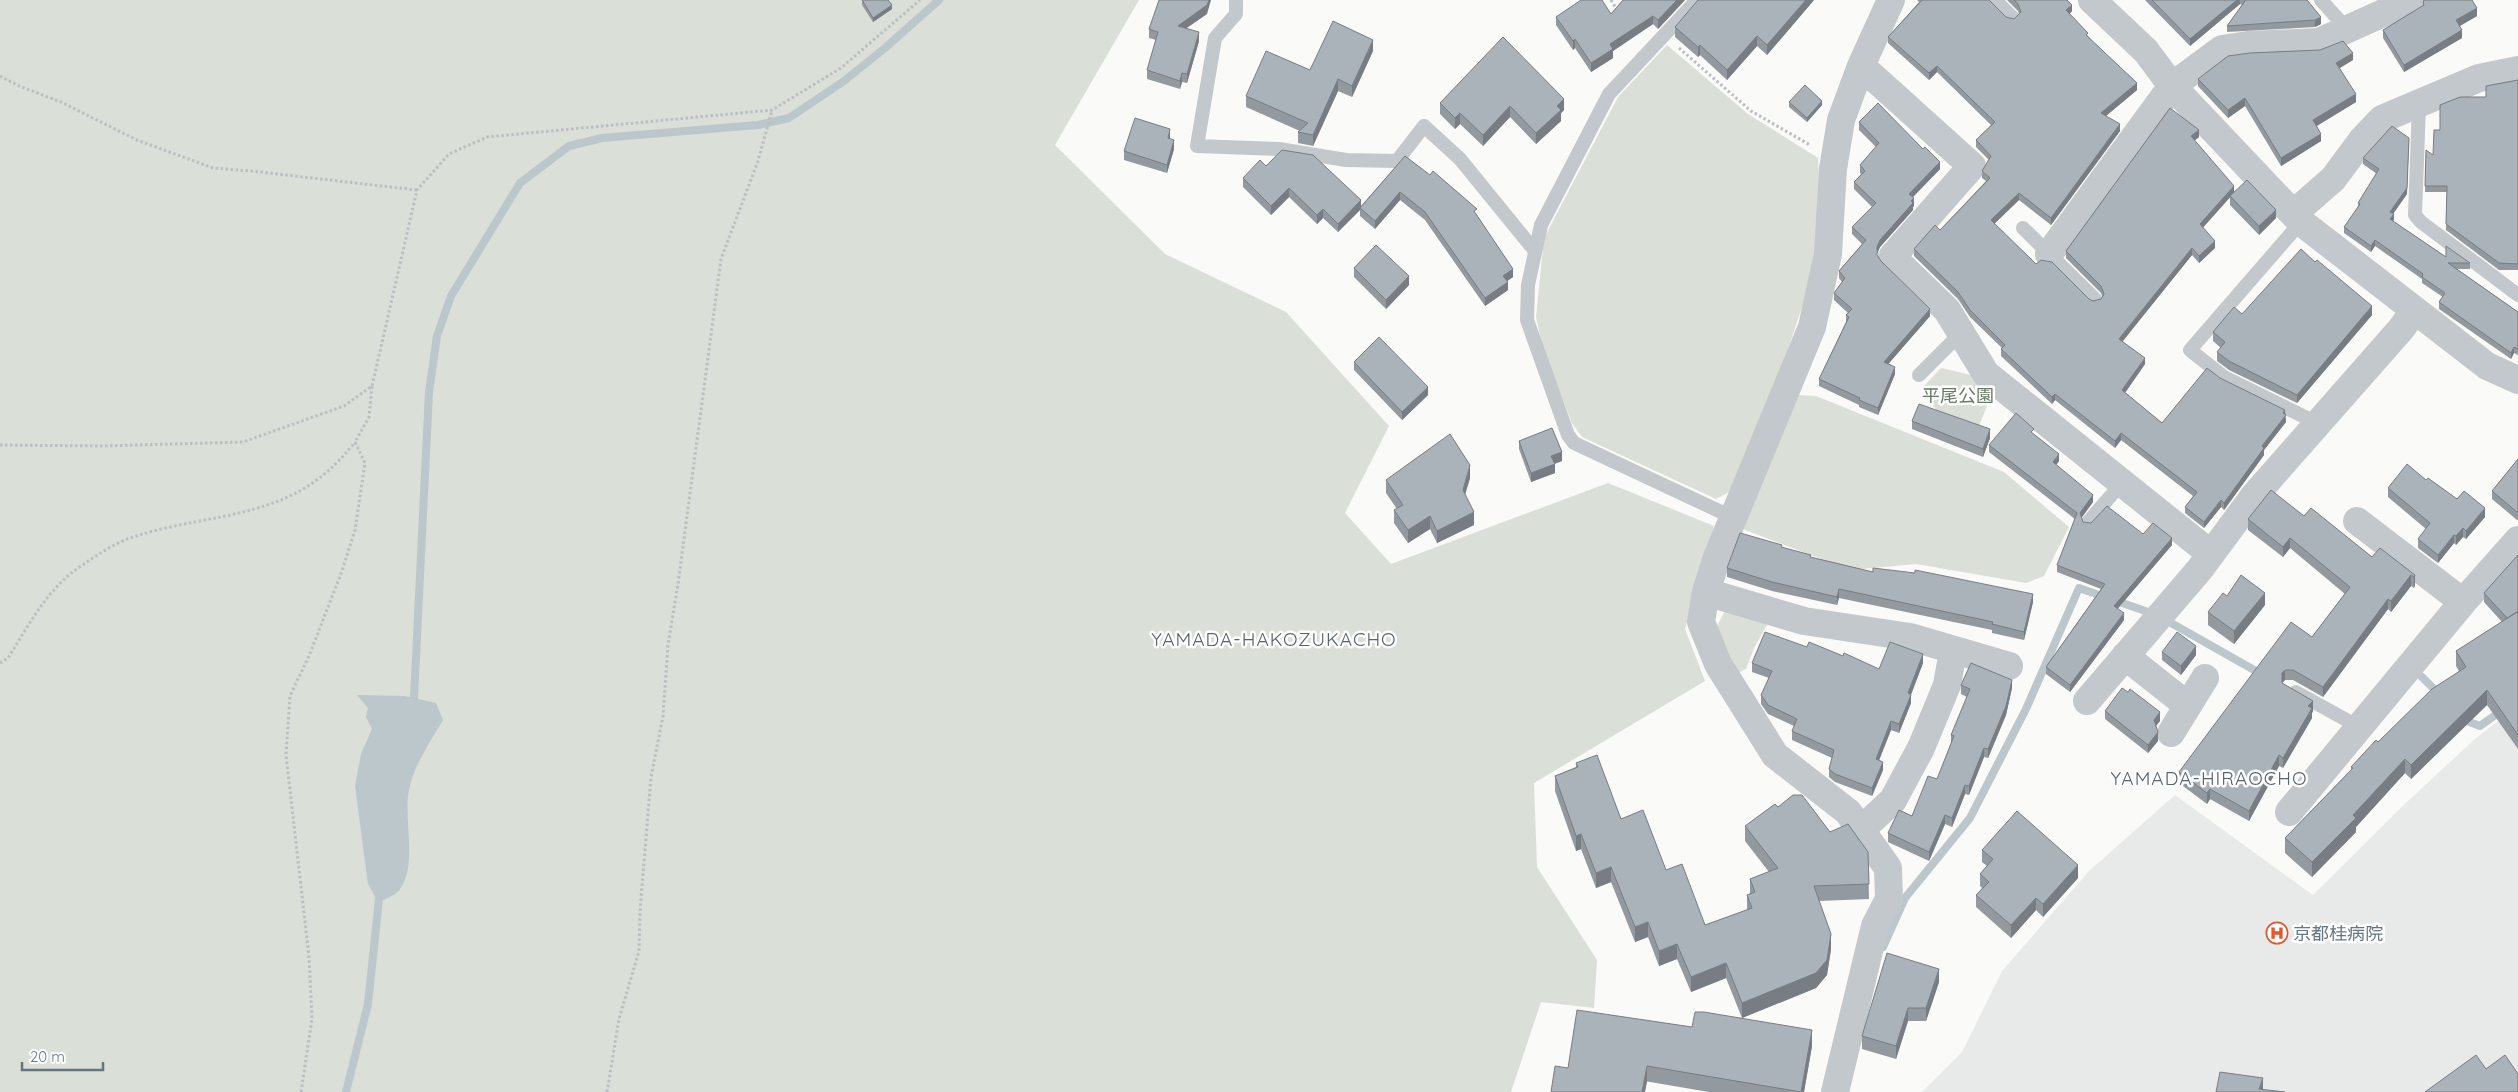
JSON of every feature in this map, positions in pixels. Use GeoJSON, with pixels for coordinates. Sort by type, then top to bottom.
{"type":"FeatureCollection","features":[{"type":"Feature","properties":{"kind":"street"},"geometry":{"type":"LineString","coordinates":[[1835,1092],[1875,926],[1889,899],[1888,868],[1848,812],[1775,755],[1718,664],[1701,622],[1706,592],[1717,557],[1812,327],[1828,254],[1834,160],[1841,120],[1861,66],[1891,0]]}},
{"type":"Feature","properties":{"kind":"street"},"geometry":{"type":"LineString","coordinates":[[2092,0],[2146,51],[2172,86],[2298,218],[2414,311],[2487,366],[2518,380]]}},
{"type":"Feature","properties":{"kind":"street"},"geometry":{"type":"LineString","coordinates":[[2049,254],[2172,86],[2222,49],[2248,45],[2319,42],[2412,0]]}},
{"type":"Feature","properties":{"kind":"street"},"geometry":{"type":"LineString","coordinates":[[1861,66],[1972,166],[1892,257],[1947,310],[1986,374],[2211,554]]}},
{"type":"Feature","properties":{"kind":"street"},"geometry":{"type":"LineString","coordinates":[[2298,218],[2333,179],[2362,140],[2382,119],[2419,105],[2479,78],[2518,70]]}},
{"type":"Feature","properties":{"kind":"street"},"geometry":{"type":"LineString","coordinates":[[2087,702],[2211,554],[2254,496],[2319,424],[2401,329],[2414,311]]}},
{"type":"Feature","properties":{"kind":"street"},"geometry":{"type":"LineString","coordinates":[[2357,522],[2463,602]]}},
{"type":"Feature","properties":{"kind":"street"},"geometry":{"type":"LineString","coordinates":[[2288,812],[2463,602],[2518,540]]}},
{"type":"Feature","properties":{"kind":"street"},"geometry":{"type":"LineString","coordinates":[[1706,592],[1804,621],[1910,638],[2010,666]]}},
{"type":"Feature","properties":{"kind":"street"},"geometry":{"type":"LineString","coordinates":[[1861,830],[1893,800],[1922,748],[1947,685],[1953,650]]}},
{"type":"Feature","properties":{"kind":"street"},"geometry":{"type":"LineString","coordinates":[[2126,656],[2187,705]]}},
{"type":"Feature","properties":{"kind":"street"},"geometry":{"type":"LineString","coordinates":[[2171,733],[2205,678]]}},
{"type":"Feature","properties":{"kind":"lane"},"geometry":{"type":"LineString","coordinates":[[1236,0],[1236,14],[1215,38],[1197,146],[1279,150],[1346,160],[1397,161],[1424,126],[1460,159],[1535,250]]}},
{"type":"Feature","properties":{"kind":"lane"},"geometry":{"type":"LineString","coordinates":[[1697,0],[1609,94],[1541,225],[1528,285],[1526,320],[1568,435],[1574,443],[1734,518]]}},
{"type":"Feature","properties":{"kind":"lane"},"geometry":{"type":"LineString","coordinates":[[1995,0],[2012,17]]}},
{"type":"Feature","properties":{"kind":"lane"},"geometry":{"type":"LineString","coordinates":[[2321,0],[2348,30]]}},
{"type":"Feature","properties":{"kind":"lane"},"geometry":{"type":"LineString","coordinates":[[2419,105],[2415,215],[2421,222],[2518,295]]}},
{"type":"Feature","properties":{"kind":"lane"},"geometry":{"type":"LineString","coordinates":[[2298,218],[2190,350],[2224,377],[2319,424]]}},
{"type":"Feature","properties":{"kind":"lane"},"geometry":{"type":"LineString","coordinates":[[2023,228],[2096,299]]}},
{"type":"Feature","properties":{"kind":"lane"},"geometry":{"type":"LineString","coordinates":[[1919,375],[1961,333]]}},
{"type":"Feature","properties":{"kind":"lane"},"geometry":{"type":"LineString","coordinates":[[2088,522],[2122,483]]}},
{"type":"Feature","properties":{"kind":"lane"},"geometry":{"type":"LineString","coordinates":[[2289,688],[2359,727]]}},
{"type":"Feature","properties":{"kind":"path"},"geometry":{"type":"LineString","coordinates":[[0,663],[8,658],[46,599],[73,572],[101,553],[129,539],[258,509],[301,492],[339,463],[355,442],[369,417],[372,386],[418,190],[449,154],[487,136],[772,110],[841,68],[920,0]]}},
{"type":"Feature","properties":{"kind":"path"},"geometry":{"type":"LineString","coordinates":[[1611,0],[1621,16]]}},
{"type":"Feature","properties":{"kind":"path"},"geometry":{"type":"LineString","coordinates":[[1665,36],[1751,111],[1834,160]]}},
{"type":"Feature","properties":{"kind":"path"},"geometry":{"type":"LineString","coordinates":[[0,76],[19,86],[61,102],[137,140],[213,168],[418,190]]}},
{"type":"Feature","properties":{"kind":"path"},"geometry":{"type":"LineString","coordinates":[[607,1092],[620,1019],[639,951],[640,911],[651,777],[663,716],[668,645],[678,584],[721,259],[735,225],[772,110]]}},
{"type":"Feature","properties":{"kind":"path"},"geometry":{"type":"LineString","coordinates":[[0,444],[104,446],[242,442],[344,406],[372,386]]}},
{"type":"Feature","properties":{"kind":"path"},"geometry":{"type":"LineString","coordinates":[[301,1092],[312,1019],[309,957],[286,755],[290,696],[309,656],[342,571],[355,530],[365,463],[355,442]]}},
{"type":"Feature","properties":{"kind":"shaded area"},"geometry":{"type":"Polygon","coordinates":[[[357,695],[405,696],[436,703],[443,720],[428,745],[411,781],[408,801],[409,854],[405,879],[399,891],[384,900],[376,898],[368,884],[355,786],[361,754],[372,729],[366,717],[368,708],[357,695]]]}},
{"type":"Feature","properties":{"kind":"shaded area","name":"京都桂病院"},"geometry":{"type":"Polygon","coordinates":[[[2518,706],[2518,1092],[1922,1092],[1962,1052],[2002,971],[2089,871],[2175,795],[2313,895],[2409,800],[2476,738],[2518,706]]]}},
{"type":"Feature","properties":{"kind":"green space"},"geometry":{"type":"Polygon","coordinates":[[[0,0],[1139,0],[1055,145],[1165,254],[1286,312],[1389,426],[1345,513],[1391,564],[1608,483],[1714,526],[1685,629],[1705,681],[1534,783],[1537,867],[1597,960],[1594,1008],[1541,1002],[1511,1092],[0,1092],[0,0]]]}},
{"type":"Feature","properties":{"kind":"green space"},"geometry":{"type":"Polygon","coordinates":[[[1667,45],[1748,114],[1818,158],[1821,222],[1805,298],[1778,379],[1731,491],[1716,499],[1582,437],[1572,423],[1543,349],[1536,317],[1544,238],[1618,97],[1667,45]]]}},
{"type":"Feature","properties":{"kind":"green space","name":"平尾公園"},"geometry":{"type":"Polygon","coordinates":[[[1941,368],[1971,375],[1992,393],[1979,426],[1938,413],[1922,388],[1941,368]]]}},
{"type":"Feature","properties":{"kind":"green space"},"geometry":{"type":"Polygon","coordinates":[[[1797,395],[1816,396],[2004,472],[2069,527],[2044,576],[2026,583],[1916,564],[1850,570],[1740,528],[1797,395]]]}},
{"type":"Feature","properties":{"kind":"green space"},"geometry":{"type":"Polygon","coordinates":[[[1726,609],[1768,623],[1754,648],[1746,669],[1736,674],[1717,626],[1726,609]]]}},
{"type":"Feature","properties":{"kind":"building"},"geometry":{"type":"Polygon","coordinates":[[[862,0],[888,0],[892,5],[873,18],[862,0]]]}},
{"type":"Feature","properties":{"kind":"building"},"geometry":{"type":"Polygon","coordinates":[[[1159,0],[1209,0],[1207,5],[1178,26],[1199,32],[1187,74],[1182,73],[1180,81],[1147,70],[1158,32],[1149,29],[1159,0]]]}},
{"type":"Feature","properties":{"kind":"building"},"geometry":{"type":"Polygon","coordinates":[[[1581,0],[1602,0],[1611,14],[1623,0],[1677,0],[1658,20],[1653,16],[1610,44],[1613,49],[1591,63],[1575,39],[1573,41],[1556,17],[1581,0]]]}},
{"type":"Feature","properties":{"kind":"building"},"geometry":{"type":"Polygon","coordinates":[[[1698,0],[1806,0],[1767,45],[1757,36],[1727,70],[1700,45],[1698,47],[1675,27],[1698,0]]]}},
{"type":"Feature","properties":{"kind":"building"},"geometry":{"type":"Polygon","coordinates":[[[1922,0],[1989,0],[2006,17],[2014,19],[2021,12],[2014,0],[2067,0],[2072,5],[2066,10],[2088,33],[2086,35],[2137,83],[2101,113],[2120,124],[2051,218],[2019,193],[1991,220],[2036,264],[2041,260],[2052,262],[2089,299],[2093,301],[2101,299],[2104,294],[2101,286],[2066,251],[2170,108],[2199,130],[2191,136],[2234,186],[2200,224],[2215,241],[2199,256],[2192,248],[2119,339],[2145,358],[2122,390],[2162,423],[2207,368],[2220,378],[2285,410],[2283,413],[2286,415],[2262,446],[2264,448],[2224,503],[2221,500],[2204,522],[2185,507],[2197,492],[2121,433],[2115,441],[2055,394],[2052,397],[2001,349],[2005,345],[1970,310],[1958,292],[1914,249],[1935,225],[1940,230],[1990,178],[1982,171],[1991,156],[1976,140],[1995,122],[1937,66],[1929,73],[1888,37],[1922,0]]]}},
{"type":"Feature","properties":{"kind":"building"},"geometry":{"type":"Polygon","coordinates":[[[2152,0],[2237,0],[2190,39],[2152,0]]]}},
{"type":"Feature","properties":{"kind":"building"},"geometry":{"type":"Polygon","coordinates":[[[2244,0],[2307,0],[2321,17],[2315,20],[2227,26],[2244,0]]]}},
{"type":"Feature","properties":{"kind":"building"},"geometry":{"type":"Polygon","coordinates":[[[2424,0],[2472,0],[2477,8],[2456,20],[2462,30],[2404,65],[2383,30],[2424,5],[2424,0]]]}},
{"type":"Feature","properties":{"kind":"building"},"geometry":{"type":"Polygon","coordinates":[[[1333,21],[1373,40],[1352,86],[1338,79],[1313,135],[1298,132],[1308,123],[1246,96],[1266,51],[1310,70],[1333,21]]]}},
{"type":"Feature","properties":{"kind":"building"},"geometry":{"type":"Polygon","coordinates":[[[1503,37],[1564,99],[1557,106],[1561,110],[1536,133],[1510,106],[1483,135],[1460,113],[1455,118],[1440,103],[1503,37]]]}},
{"type":"Feature","properties":{"kind":"building"},"geometry":{"type":"Polygon","coordinates":[[[2343,41],[2353,53],[2336,63],[2356,94],[2313,120],[2321,134],[2281,158],[2245,98],[2228,110],[2198,79],[2228,56],[2250,53],[2320,50],[2343,41]]]}},
{"type":"Feature","properties":{"kind":"building"},"geometry":{"type":"Polygon","coordinates":[[[2518,80],[2518,264],[2499,263],[2446,224],[2447,186],[2425,186],[2426,150],[2433,155],[2434,130],[2440,130],[2440,105],[2460,97],[2486,97],[2486,86],[2518,80]]]}},
{"type":"Feature","properties":{"kind":"building"},"geometry":{"type":"Polygon","coordinates":[[[1805,85],[1822,101],[1807,118],[1789,102],[1805,85]]]}},
{"type":"Feature","properties":{"kind":"building"},"geometry":{"type":"Polygon","coordinates":[[[1878,103],[1923,149],[1925,147],[1940,162],[1909,194],[1914,198],[1911,201],[1913,203],[1880,240],[1877,247],[1877,255],[1881,261],[1930,309],[1884,362],[1895,367],[1878,408],[1819,379],[1849,317],[1846,315],[1852,309],[1834,293],[1845,278],[1839,271],[1866,240],[1852,227],[1876,203],[1854,182],[1865,171],[1860,165],[1879,143],[1859,122],[1878,103]]]}},
{"type":"Feature","properties":{"kind":"building"},"geometry":{"type":"Polygon","coordinates":[[[1135,118],[1170,129],[1168,138],[1174,140],[1167,165],[1124,151],[1135,118]]]}},
{"type":"Feature","properties":{"kind":"building"},"geometry":{"type":"Polygon","coordinates":[[[2392,126],[2409,138],[2407,188],[2390,212],[2394,214],[2390,219],[2446,257],[2446,246],[2470,263],[2448,263],[2518,312],[2518,349],[2514,347],[2511,353],[2439,302],[2445,293],[2422,277],[2423,274],[2375,240],[2371,246],[2344,227],[2360,204],[2358,203],[2379,169],[2363,158],[2392,126]]]}},
{"type":"Feature","properties":{"kind":"building"},"geometry":{"type":"Polygon","coordinates":[[[1282,150],[1313,155],[1361,200],[1338,224],[1323,209],[1317,215],[1289,188],[1271,206],[1243,178],[1260,160],[1266,166],[1282,150]]]}},
{"type":"Feature","properties":{"kind":"building"},"geometry":{"type":"Polygon","coordinates":[[[1405,156],[1430,175],[1433,171],[1477,209],[1474,211],[1513,269],[1503,276],[1508,282],[1485,298],[1425,212],[1400,192],[1375,221],[1360,208],[1405,156]]]}},
{"type":"Feature","properties":{"kind":"building"},"geometry":{"type":"Polygon","coordinates":[[[2247,180],[2276,210],[2259,226],[2230,196],[2247,180]]]}},
{"type":"Feature","properties":{"kind":"building"},"geometry":{"type":"Polygon","coordinates":[[[1376,245],[1409,276],[1386,300],[1354,268],[1376,245]]]}},
{"type":"Feature","properties":{"kind":"building"},"geometry":{"type":"Polygon","coordinates":[[[2301,249],[2372,306],[2297,395],[2229,361],[2217,352],[2225,342],[2213,332],[2234,307],[2242,314],[2301,249]]]}},
{"type":"Feature","properties":{"kind":"building"},"geometry":{"type":"Polygon","coordinates":[[[1379,337],[1428,387],[1402,412],[1354,362],[1379,337]]]}},
{"type":"Feature","properties":{"kind":"building"},"geometry":{"type":"Polygon","coordinates":[[[1919,404],[1990,429],[1983,449],[1912,421],[1919,404]]]}},
{"type":"Feature","properties":{"kind":"building"},"geometry":{"type":"Polygon","coordinates":[[[2016,413],[2034,429],[2031,432],[2059,454],[2053,462],[2093,495],[2080,513],[2083,522],[2091,523],[2107,506],[2143,534],[2153,523],[2172,538],[2114,606],[2124,613],[2070,685],[2046,667],[2105,584],[2057,565],[2077,513],[1989,445],[2016,413]]]}},
{"type":"Feature","properties":{"kind":"building"},"geometry":{"type":"Polygon","coordinates":[[[1552,428],[1562,452],[1551,456],[1555,464],[1531,473],[1519,441],[1552,428]]]}},
{"type":"Feature","properties":{"kind":"building"},"geometry":{"type":"Polygon","coordinates":[[[1450,434],[1470,465],[1463,490],[1474,512],[1437,531],[1430,516],[1408,530],[1394,510],[1403,505],[1386,480],[1450,434]]]}},
{"type":"Feature","properties":{"kind":"building"},"geometry":{"type":"Polygon","coordinates":[[[2518,459],[2518,511],[2517,512],[2492,491],[2518,459]]]}},
{"type":"Feature","properties":{"kind":"building"},"geometry":{"type":"Polygon","coordinates":[[[2407,464],[2426,480],[2428,478],[2457,499],[2464,491],[2485,508],[2466,531],[2463,528],[2456,536],[2454,535],[2438,555],[2418,539],[2430,523],[2388,488],[2407,464]]]}},
{"type":"Feature","properties":{"kind":"building"},"geometry":{"type":"Polygon","coordinates":[[[2271,490],[2304,516],[2311,508],[2372,557],[2380,548],[2415,575],[2414,577],[2411,575],[2391,601],[2388,599],[2323,687],[2293,670],[2285,670],[2282,673],[2282,683],[2313,701],[2308,706],[2312,708],[2283,758],[2279,755],[2249,811],[2210,789],[2207,793],[2179,772],[2291,622],[2312,637],[2350,587],[2290,538],[2283,547],[2248,519],[2271,490]]]}},
{"type":"Feature","properties":{"kind":"building"},"geometry":{"type":"Polygon","coordinates":[[[1740,533],[1782,545],[1781,547],[1811,555],[1810,557],[1873,572],[1873,568],[1915,573],[1915,570],[2033,594],[2024,632],[1992,624],[1993,622],[1839,589],[1837,597],[1772,582],[1727,568],[1740,533]]]}},
{"type":"Feature","properties":{"kind":"building"},"geometry":{"type":"Polygon","coordinates":[[[2518,555],[2518,614],[2517,612],[2507,618],[2484,593],[2518,555]]]}},
{"type":"Feature","properties":{"kind":"building"},"geometry":{"type":"Polygon","coordinates":[[[2241,575],[2265,593],[2234,631],[2208,612],[2223,593],[2227,596],[2241,575]]]}},
{"type":"Feature","properties":{"kind":"building"},"geometry":{"type":"Polygon","coordinates":[[[2517,612],[2518,735],[2487,690],[2411,765],[2405,759],[2353,815],[2356,818],[2312,862],[2285,838],[2353,768],[2351,767],[2376,740],[2378,742],[2432,689],[2466,667],[2456,651],[2517,612]]]}},
{"type":"Feature","properties":{"kind":"building"},"geometry":{"type":"Polygon","coordinates":[[[1765,632],[1807,647],[1809,642],[1843,656],[1844,653],[1879,669],[1890,642],[1923,654],[1908,693],[1911,695],[1899,724],[1891,721],[1876,759],[1883,762],[1872,788],[1835,774],[1829,769],[1834,750],[1792,731],[1797,719],[1768,705],[1761,695],[1772,671],[1752,663],[1765,632]]]}},
{"type":"Feature","properties":{"kind":"building"},"geometry":{"type":"Polygon","coordinates":[[[2177,632],[2196,646],[2181,666],[2162,652],[2177,632]]]}},
{"type":"Feature","properties":{"kind":"building"},"geometry":{"type":"Polygon","coordinates":[[[1971,663],[2012,680],[2006,706],[1988,749],[1984,748],[1969,786],[1965,785],[1952,818],[1945,815],[1929,852],[1888,833],[1899,810],[1912,816],[1928,776],[1937,779],[1954,736],[1951,735],[1970,689],[1961,685],[1971,663]]]}},
{"type":"Feature","properties":{"kind":"building"},"geometry":{"type":"Polygon","coordinates":[[[2122,688],[2128,692],[2130,689],[2160,712],[2154,720],[2158,732],[2148,745],[2105,711],[2122,688]]]}},
{"type":"Feature","properties":{"kind":"building"},"geometry":{"type":"Polygon","coordinates":[[[1597,755],[1621,819],[1643,810],[1666,870],[1682,864],[1705,925],[1752,908],[1747,895],[1755,892],[1750,879],[1778,868],[1745,826],[1775,804],[1778,807],[1793,795],[1802,795],[1830,832],[1848,824],[1868,852],[1869,884],[1814,886],[1831,934],[1827,960],[1816,973],[1742,1003],[1726,963],[1691,977],[1677,944],[1659,951],[1648,922],[1635,927],[1611,867],[1596,873],[1581,834],[1576,836],[1555,776],[1578,767],[1576,763],[1597,755]]]}},
{"type":"Feature","properties":{"kind":"building"},"geometry":{"type":"Polygon","coordinates":[[[2017,811],[2078,865],[2043,904],[2036,898],[2011,925],[1976,895],[1989,882],[1980,874],[1993,859],[1982,850],[2017,811]]]}},
{"type":"Feature","properties":{"kind":"building"},"geometry":{"type":"Polygon","coordinates":[[[1887,953],[1939,969],[1926,1008],[1908,1008],[1896,1046],[1862,1036],[1887,953]]]}},
{"type":"Feature","properties":{"kind":"building"},"geometry":{"type":"Polygon","coordinates":[[[1577,1010],[1692,1027],[1695,1012],[1704,1012],[1812,1030],[1801,1092],[1647,1066],[1642,1092],[1551,1092],[1555,1066],[1568,1068],[1577,1010]]]}},
{"type":"Feature","properties":{"kind":"building"},"geometry":{"type":"Polygon","coordinates":[[[2476,1055],[2486,1069],[2505,1055],[2518,1074],[2518,1092],[2425,1092],[2476,1055]]]}},
{"type":"Feature","properties":{"kind":"building"},"geometry":{"type":"Polygon","coordinates":[[[2220,1072],[2263,1078],[2259,1089],[2285,1092],[2216,1092],[2220,1072]]]}},
{"type":"Feature","properties":{"kind":"waterway"},"geometry":{"type":"LineString","coordinates":[[414,698],[429,392],[437,336],[451,296],[520,183],[569,146],[602,138],[758,125],[789,118],[844,81],[939,0]]}},
{"type":"Feature","properties":{"kind":"waterway"},"geometry":{"type":"LineString","coordinates":[[1883,947],[1905,898],[1970,818],[2026,709],[2079,588],[2154,614]]}},
{"type":"Feature","properties":{"kind":"waterway"},"geometry":{"type":"LineString","coordinates":[[2164,619],[2263,675]]}},
{"type":"Feature","properties":{"kind":"waterway"},"geometry":{"type":"LineString","coordinates":[[2422,677],[2440,695]]}},
{"type":"Feature","properties":{"kind":"waterway"},"geometry":{"type":"LineString","coordinates":[[2463,717],[2467,721],[2480,726],[2501,711]]}},
{"type":"Feature","properties":{"kind":"waterway"},"geometry":{"type":"LineString","coordinates":[[346,1092],[368,1004],[379,899]]}},
{"type":"Feature","properties":{"kind":"place","name":"京都桂病院"},"geometry":{"type":"Point","coordinates":[2277,933]}},
{"type":"Feature","properties":{"kind":"district","name":"YAMADA-HAKOZUKACHO"},"geometry":{"type":"Point","coordinates":[1274,639]}},
{"type":"Feature","properties":{"kind":"district","name":"YAMADA-HIRAOCHO"},"geometry":{"type":"Point","coordinates":[2209,778]}}]}
